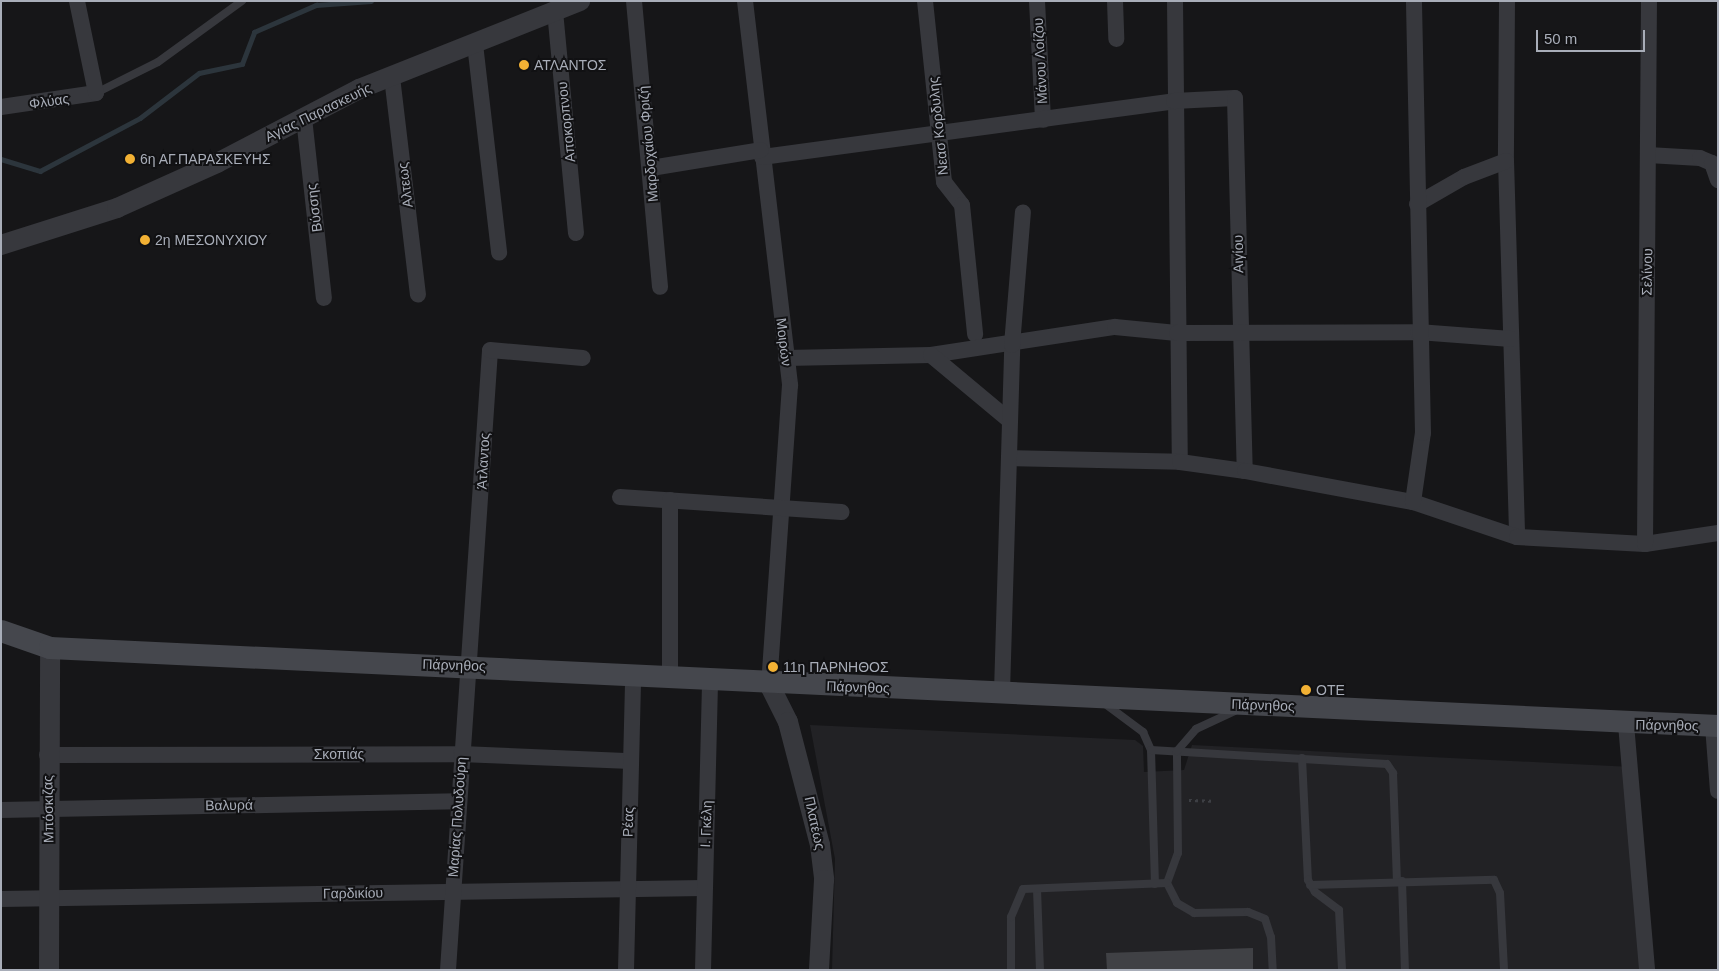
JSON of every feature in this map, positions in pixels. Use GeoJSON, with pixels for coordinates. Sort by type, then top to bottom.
{"type":"FeatureCollection","features":[{"type":"Feature","properties":{"kind":"main road","name":"Πάρνηθος"},"geometry":{"type":"LineString","coordinates":[[1,631],[50,648],[471,665],[670,675],[769,684],[1002,692],[1626,724],[1715,726]]}},
{"type":"Feature","properties":{"kind":"main road"},"geometry":{"type":"LineString","coordinates":[[1,649],[50,648]]}},
{"type":"Feature","properties":{"kind":"street"},"geometry":{"type":"LineString","coordinates":[[76,1],[96,93]]}},
{"type":"Feature","properties":{"kind":"street","name":"Αγίας Παρασκευής"},"geometry":{"type":"LineString","coordinates":[[1,245],[117,208],[392,77],[580,1]]}},
{"type":"Feature","properties":{"kind":"street","name":"Μαρδοχαίου Φριζή"},"geometry":{"type":"LineString","coordinates":[[634,1],[651,168],[660,287]]}},
{"type":"Feature","properties":{"kind":"street","name":"Μοιρών"},"geometry":{"type":"LineString","coordinates":[[745,1],[790,385],[769,684]]}},
{"type":"Feature","properties":{"kind":"street","name":"Νεασ Κορδυλης"},"geometry":{"type":"LineString","coordinates":[[924,1],[944,182],[962,205],[975,334]]}},
{"type":"Feature","properties":{"kind":"street","name":"Μάνου Λοίζου"},"geometry":{"type":"LineString","coordinates":[[1037,1],[1043,120]]}},
{"type":"Feature","properties":{"kind":"street"},"geometry":{"type":"LineString","coordinates":[[1115,1],[1116,39]]}},
{"type":"Feature","properties":{"kind":"street"},"geometry":{"type":"LineString","coordinates":[[1175,1],[1174,101],[1180,462]]}},
{"type":"Feature","properties":{"kind":"street"},"geometry":{"type":"LineString","coordinates":[[1413,502],[1423,433],[1418,332],[1414,1]]}},
{"type":"Feature","properties":{"kind":"street"},"geometry":{"type":"LineString","coordinates":[[1507,1],[1506,161],[1516,537]]}},
{"type":"Feature","properties":{"kind":"street","name":"Σελίνου"},"geometry":{"type":"LineString","coordinates":[[1645,544],[1649,1]]}},
{"type":"Feature","properties":{"kind":"street","name":"Αποκορπνου"},"geometry":{"type":"LineString","coordinates":[[555,11],[576,233]]}},
{"type":"Feature","properties":{"kind":"street"},"geometry":{"type":"LineString","coordinates":[[475,44],[499,253]]}},
{"type":"Feature","properties":{"kind":"street","name":"Αλτεως"},"geometry":{"type":"LineString","coordinates":[[392,77],[418,294]]}},
{"type":"Feature","properties":{"kind":"street","name":"Φλύας"},"geometry":{"type":"LineString","coordinates":[[1,107],[96,93]]}},
{"type":"Feature","properties":{"kind":"street","name":"Αιγίου"},"geometry":{"type":"LineString","coordinates":[[1174,101],[1236,98],[1239,333],[1245,471]]}},
{"type":"Feature","properties":{"kind":"street"},"geometry":{"type":"LineString","coordinates":[[651,168],[1043,120],[1174,101]]}},
{"type":"Feature","properties":{"kind":"street","name":"Βύσσης"},"geometry":{"type":"LineString","coordinates":[[304,118],[324,298]]}},
{"type":"Feature","properties":{"kind":"street"},"geometry":{"type":"LineString","coordinates":[[1648,156],[1700,158],[1712,163],[1718,180]]}},
{"type":"Feature","properties":{"kind":"street"},"geometry":{"type":"LineString","coordinates":[[1416,204],[1464,177],[1506,161]]}},
{"type":"Feature","properties":{"kind":"street"},"geometry":{"type":"LineString","coordinates":[[1002,692],[1012,345],[1023,212]]}},
{"type":"Feature","properties":{"kind":"street"},"geometry":{"type":"LineString","coordinates":[[786,358],[931,355],[1012,345],[1115,327],[1178,333],[1418,332],[1511,339]]}},
{"type":"Feature","properties":{"kind":"street","name":"Άτλαντος"},"geometry":{"type":"LineString","coordinates":[[471,665],[490,350],[583,358]]}},
{"type":"Feature","properties":{"kind":"street"},"geometry":{"type":"LineString","coordinates":[[931,355],[1009,420]]}},
{"type":"Feature","properties":{"kind":"street"},"geometry":{"type":"LineString","coordinates":[[1010,458],[1180,462],[1245,471],[1413,502],[1516,537],[1645,544],[1718,533]]}},
{"type":"Feature","properties":{"kind":"street"},"geometry":{"type":"LineString","coordinates":[[620,497],[841,512]]}},
{"type":"Feature","properties":{"kind":"street"},"geometry":{"type":"LineString","coordinates":[[670,500],[670,675]]}},
{"type":"Feature","properties":{"kind":"street","name":"Μπόσκιζας"},"geometry":{"type":"LineString","coordinates":[[49,970],[47,755],[50,648]]}},
{"type":"Feature","properties":{"kind":"street","name":"Μαρίας Πολυδούρη"},"geometry":{"type":"LineString","coordinates":[[448,970],[457,801],[471,665]]}},
{"type":"Feature","properties":{"kind":"street","name":"Ρέας"},"geometry":{"type":"LineString","coordinates":[[626,970],[626,889],[633,674]]}},
{"type":"Feature","properties":{"kind":"street","name":"Ι. Γκέλη"},"geometry":{"type":"LineString","coordinates":[[703,970],[710,678]]}},
{"type":"Feature","properties":{"kind":"street","name":"Πλατέως"},"geometry":{"type":"LineString","coordinates":[[769,684],[788,722],[820,845],[824,880],[819,970]]}},
{"type":"Feature","properties":{"kind":"street"},"geometry":{"type":"LineString","coordinates":[[1626,724],[1647,970]]}},
{"type":"Feature","properties":{"kind":"street"},"geometry":{"type":"LineString","coordinates":[[1715,726],[1718,791]]}},
{"type":"Feature","properties":{"kind":"street","name":"Σκοπιάς"},"geometry":{"type":"LineString","coordinates":[[47,755],[461,754],[631,761]]}},
{"type":"Feature","properties":{"kind":"street","name":"Βαλυρά"},"geometry":{"type":"LineString","coordinates":[[1,810],[457,801]]}},
{"type":"Feature","properties":{"kind":"street","name":"Γαρδικίου"},"geometry":{"type":"LineString","coordinates":[[1,899],[704,888]]}},
{"type":"Feature","properties":{"kind":"lane"},"geometry":{"type":"LineString","coordinates":[[96,93],[158,62],[242,1]]}},
{"type":"Feature","properties":{"kind":"lane"},"geometry":{"type":"LineString","coordinates":[[1096,698],[1135,725],[1151,750],[1155,884]]}},
{"type":"Feature","properties":{"kind":"lane"},"geometry":{"type":"LineString","coordinates":[[1167,883],[1177,865],[1177,751],[1196,729],[1251,705]]}},
{"type":"Feature","properties":{"kind":"lane"},"geometry":{"type":"LineString","coordinates":[[1151,750],[1382,762],[1392,768],[1405,970]]}},
{"type":"Feature","properties":{"kind":"lane"},"geometry":{"type":"LineString","coordinates":[[1302,758],[1310,885],[1339,910],[1342,970]]}},
{"type":"Feature","properties":{"kind":"lane"},"geometry":{"type":"LineString","coordinates":[[1310,885],[1400,881],[1494,880],[1500,893],[1504,970]]}},
{"type":"Feature","properties":{"kind":"lane"},"geometry":{"type":"LineString","coordinates":[[1011,970],[1012,909],[1023,890],[1167,883]]}},
{"type":"Feature","properties":{"kind":"lane"},"geometry":{"type":"LineString","coordinates":[[1167,883],[1177,903],[1194,914],[1248,912],[1265,919],[1272,937],[1273,970]]}},
{"type":"Feature","properties":{"kind":"lane"},"geometry":{"type":"LineString","coordinates":[[1037,889],[1040,970]]}},
{"type":"Feature","properties":{"kind":"path"},"geometry":{"type":"LineString","coordinates":[[1176,800],[1212,801]]}},
{"type":"Feature","properties":{"kind":"shaded area"},"geometry":{"type":"Polygon","coordinates":[[[810,725],[1135,740],[1143,746],[1144,772],[1184,770],[1192,745],[1632,767],[1643,970],[832,970],[835,859],[810,725]]]}},
{"type":"Feature","properties":{"kind":"building"},"geometry":{"type":"Polygon","coordinates":[[[1253,948],[1253,970],[1107,970],[1106,953],[1253,948]]]}},
{"type":"Feature","properties":{"kind":"waterway"},"geometry":{"type":"LineString","coordinates":[[1,159],[40,171],[140,118],[199,73],[242,64],[254,32],[316,5],[371,1]]}},
{"type":"Feature","properties":{"kind":"place","name":"ΑΤΛΑΝΤΟΣ"},"geometry":{"type":"Point","coordinates":[524,65]}},
{"type":"Feature","properties":{"kind":"place","name":"6η ΑΓ.ΠΑΡΑΣΚΕΥΗΣ"},"geometry":{"type":"Point","coordinates":[130,159]}},
{"type":"Feature","properties":{"kind":"place","name":"2η ΜΕΣΟΝΥΧΙΟΥ"},"geometry":{"type":"Point","coordinates":[145,240]}},
{"type":"Feature","properties":{"kind":"place","name":"11η ΠΑΡΝΗΘΟΣ"},"geometry":{"type":"Point","coordinates":[773,667]}},
{"type":"Feature","properties":{"kind":"place","name":"ΟΤΕ"},"geometry":{"type":"Point","coordinates":[1306,690]}}]}
